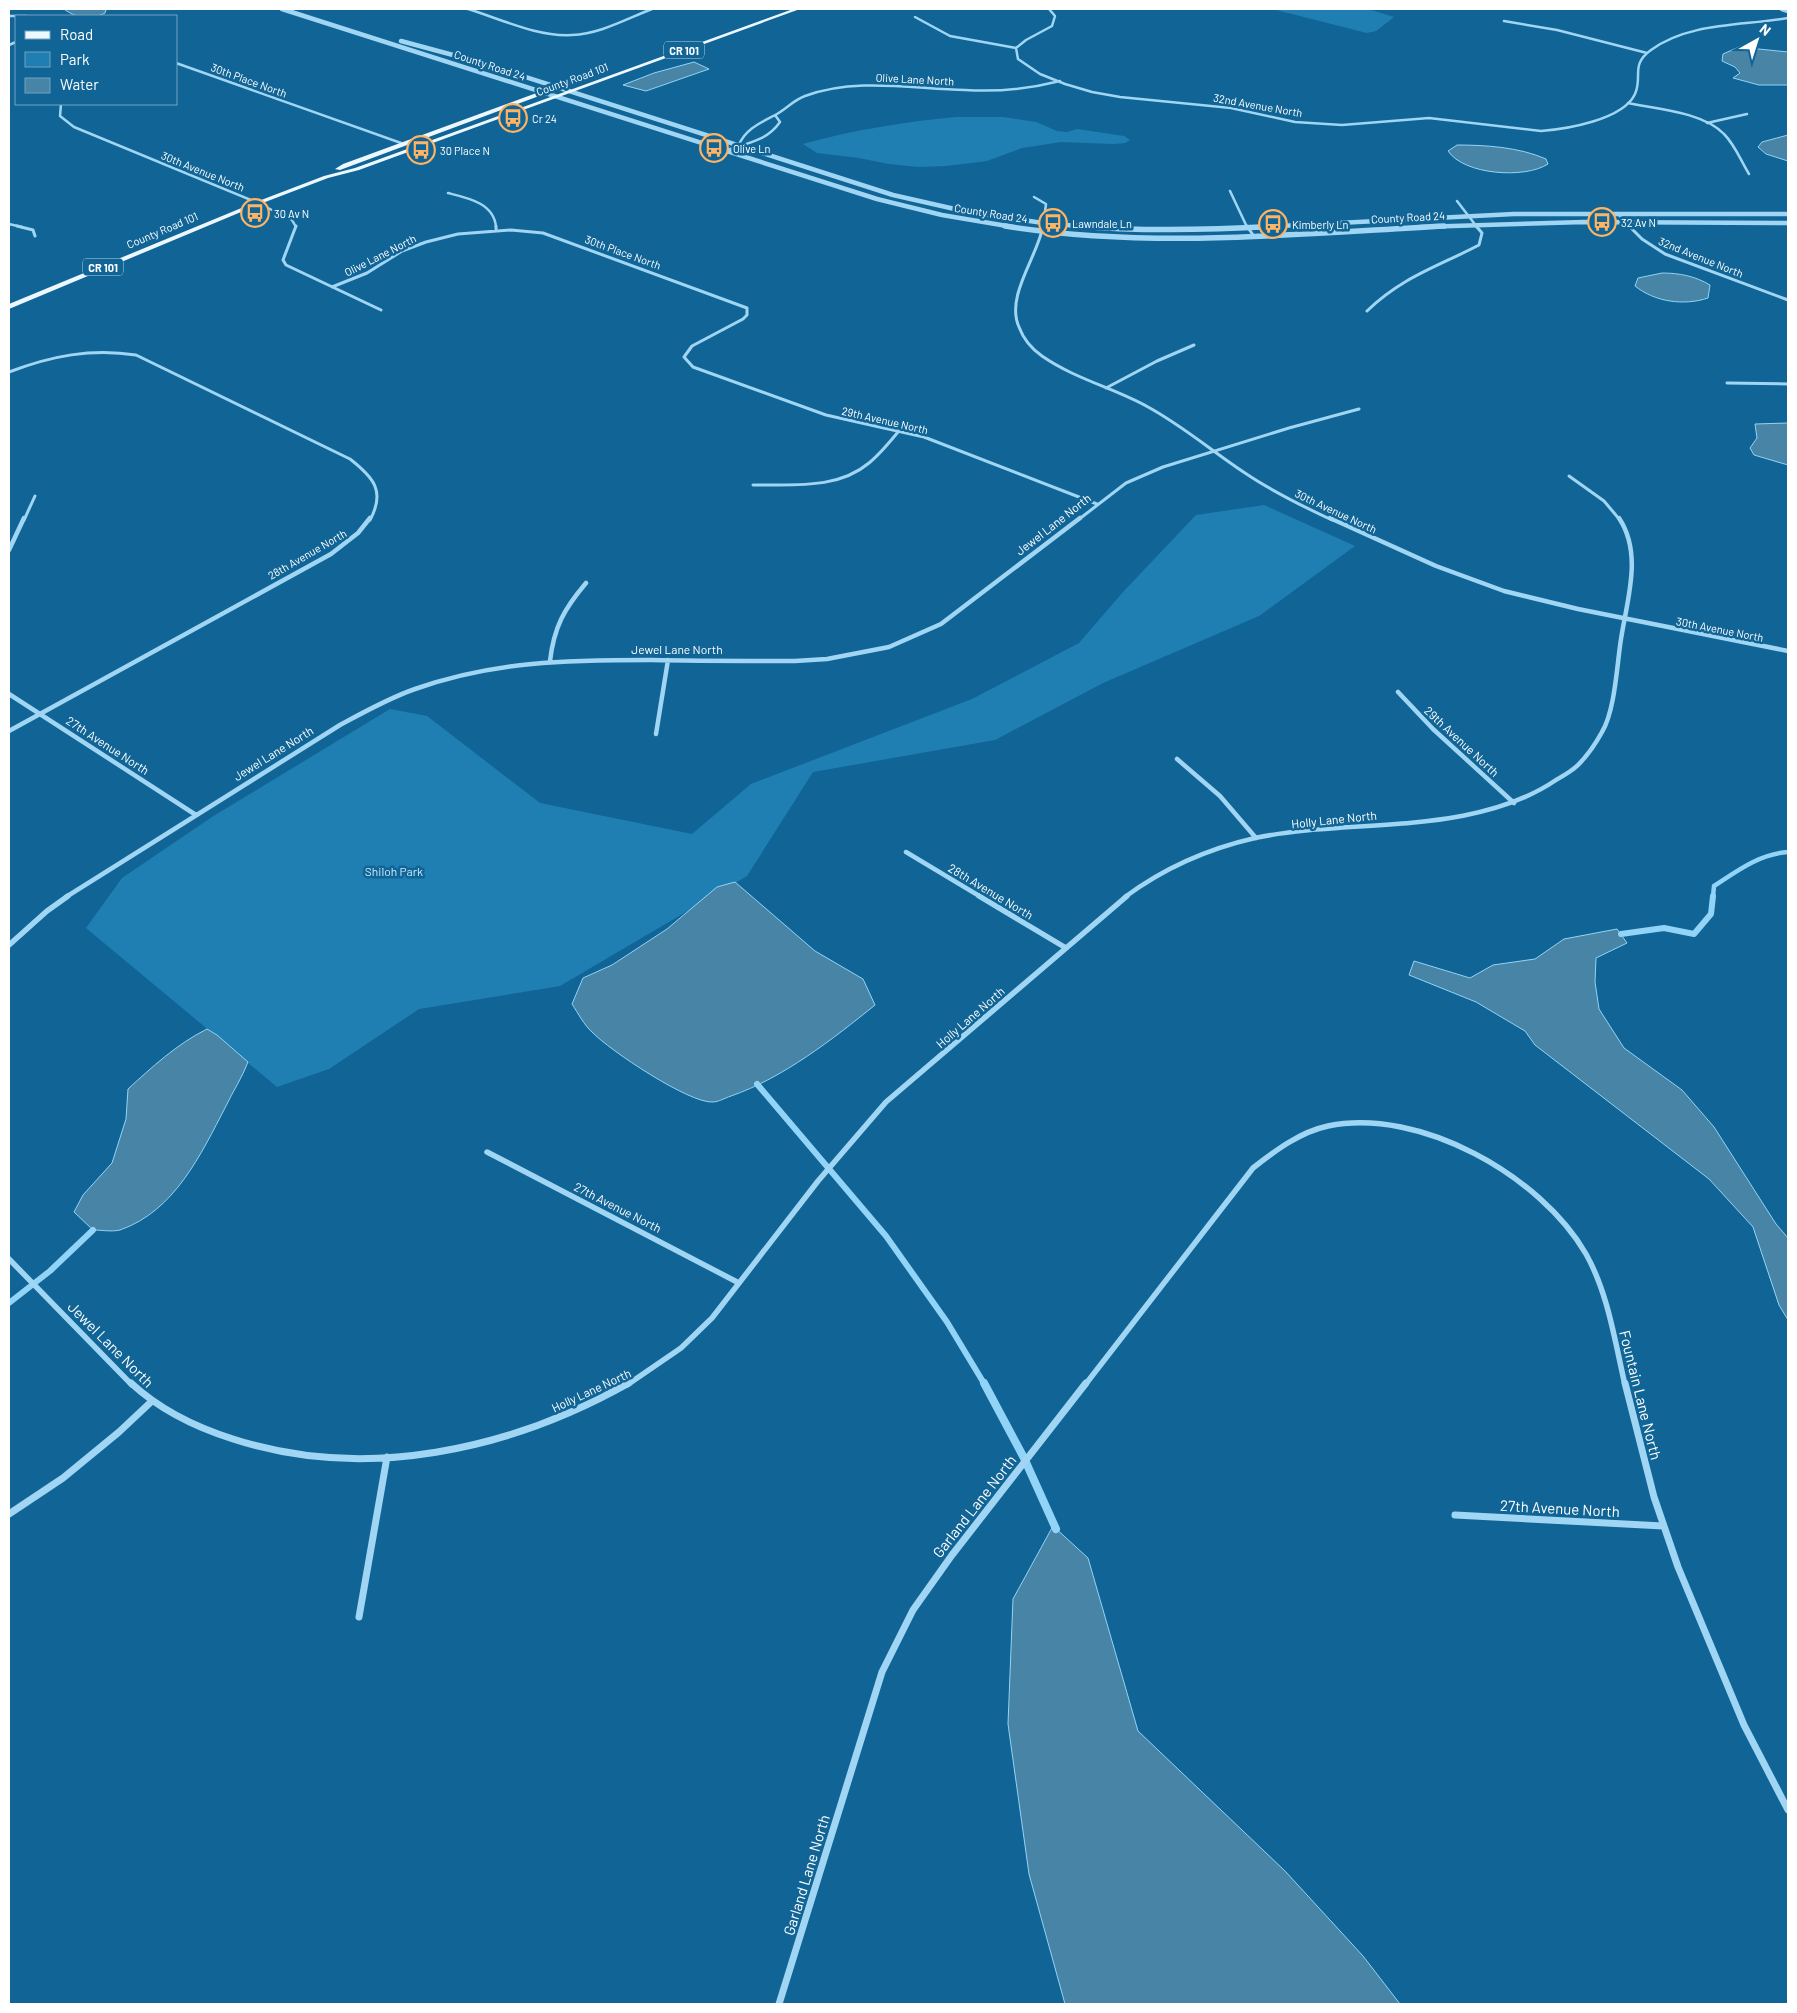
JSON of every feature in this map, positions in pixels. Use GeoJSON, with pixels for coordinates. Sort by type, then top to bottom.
{"type":"FeatureCollection","features":[{"type":"Feature","properties":{"kind":"main road","name":"County Road 101"},"geometry":{"type":"LineString","coordinates":[[9,306],[258,202],[326,177],[357,169],[797,9]]}},
{"type":"Feature","properties":{"kind":"main road","name":"County Road 101"},"geometry":{"type":"LineString","coordinates":[[326,177],[345,164],[594,74]]}},
{"type":"Feature","properties":{"kind":"street","name":"County Road 24"},"geometry":{"type":"LineString","coordinates":[[284,9],[479,62],[893,195],[1043,227],[1157,230],[1248,228],[1469,216],[1617,213],[1788,214]]}},
{"type":"Feature","properties":{"kind":"street","name":"County Road 24"},"geometry":{"type":"LineString","coordinates":[[284,9],[725,152],[908,208],[954,218],[1140,238],[1253,236],[1476,224],[1626,221],[1788,223]]}},
{"type":"Feature","properties":{"kind":"street"},"geometry":{"type":"LineString","coordinates":[[468,9],[548,32],[572,35],[589,32],[652,9]]}},
{"type":"Feature","properties":{"kind":"street"},"geometry":{"type":"LineString","coordinates":[[915,17],[937,31],[950,36],[1016,48],[1026,40],[1052,26],[1055,16],[1049,9]]}},
{"type":"Feature","properties":{"kind":"street"},"geometry":{"type":"LineString","coordinates":[[1782,9],[1788,11]]}},
{"type":"Feature","properties":{"kind":"street"},"geometry":{"type":"LineString","coordinates":[[1749,174],[1722,132],[1706,123],[1677,114],[1628,103],[1634,96],[1636,88],[1637,66],[1647,54],[1663,43],[1695,32],[1788,18]]}},
{"type":"Feature","properties":{"kind":"street"},"geometry":{"type":"LineString","coordinates":[[1504,21],[1557,30],[1647,54]]}},
{"type":"Feature","properties":{"kind":"street","name":"32nd Avenue North"},"geometry":{"type":"LineString","coordinates":[[1016,48],[1018,60],[1060,81],[1123,97],[1212,105],[1240,109],[1280,120],[1320,124],[1360,124],[1424,118],[1530,130],[1559,129],[1607,115],[1628,103]]}},
{"type":"Feature","properties":{"kind":"street","name":"30th Place North"},"geometry":{"type":"LineString","coordinates":[[178,64],[401,143]]}},
{"type":"Feature","properties":{"kind":"street","name":"Olive Lane North"},"geometry":{"type":"LineString","coordinates":[[739,145],[740,140],[763,120],[775,115],[799,99],[818,92],[850,86],[999,91],[1028,89],[1060,81]]}},
{"type":"Feature","properties":{"kind":"street","name":"30th Avenue North"},"geometry":{"type":"LineString","coordinates":[[61,105],[60,116],[74,127],[258,202],[292,220],[296,226],[283,260],[286,265],[381,310]]}},
{"type":"Feature","properties":{"kind":"street"},"geometry":{"type":"LineString","coordinates":[[1706,123],[1747,114]]}},
{"type":"Feature","properties":{"kind":"street"},"geometry":{"type":"LineString","coordinates":[[725,152],[739,145],[755,144],[766,137],[780,122],[775,115]]}},
{"type":"Feature","properties":{"kind":"street"},"geometry":{"type":"LineString","coordinates":[[1230,191],[1253,236]]}},
{"type":"Feature","properties":{"kind":"street"},"geometry":{"type":"LineString","coordinates":[[448,193],[471,200],[488,209],[495,216],[496,229]]}},
{"type":"Feature","properties":{"kind":"street"},"geometry":{"type":"LineString","coordinates":[[1034,197],[1046,204],[1043,227]]}},
{"type":"Feature","properties":{"kind":"street"},"geometry":{"type":"LineString","coordinates":[[1367,310],[1394,285],[1413,274],[1479,245],[1482,233],[1457,201]]}},
{"type":"Feature","properties":{"kind":"street","name":"32nd Avenue North"},"geometry":{"type":"LineString","coordinates":[[1617,213],[1642,239],[1665,254],[1788,300]]}},
{"type":"Feature","properties":{"kind":"street"},"geometry":{"type":"LineString","coordinates":[[9,224],[33,230],[35,236]]}},
{"type":"Feature","properties":{"kind":"street","name":"30th Avenue North"},"geometry":{"type":"LineString","coordinates":[[1043,227],[1017,298],[1015,312],[1017,325],[1024,338],[1037,351],[1055,364],[1164,417],[1254,480],[1280,495],[1439,568],[1487,585],[1538,600],[1788,651]]}},
{"type":"Feature","properties":{"kind":"street","name":"Olive Lane North"},"geometry":{"type":"LineString","coordinates":[[332,287],[379,267],[412,246],[462,234],[496,229]]}},
{"type":"Feature","properties":{"kind":"street","name":"30th Place North"},"geometry":{"type":"LineString","coordinates":[[496,229],[528,230],[556,236],[747,308],[747,315],[743,319],[692,346]]}},
{"type":"Feature","properties":{"kind":"street"},"geometry":{"type":"LineString","coordinates":[[1106,388],[1157,361],[1194,345]]}},
{"type":"Feature","properties":{"kind":"street","name":"29th Avenue North"},"geometry":{"type":"LineString","coordinates":[[692,346],[684,357],[693,367],[826,415],[933,440],[1097,504]]}},
{"type":"Feature","properties":{"kind":"street","name":"28th Avenue North"},"geometry":{"type":"LineString","coordinates":[[9,372],[40,360],[81,352],[120,352],[150,360],[350,459],[365,468],[375,481],[378,495],[376,510],[367,525],[352,540],[331,554],[9,731]]}},
{"type":"Feature","properties":{"kind":"street"},"geometry":{"type":"LineString","coordinates":[[1727,383],[1788,384]]}},
{"type":"Feature","properties":{"kind":"street","name":"Jewel Lane North"},"geometry":{"type":"LineString","coordinates":[[9,945],[47,911],[78,889],[340,725],[375,706],[414,689],[453,677],[493,668],[550,661],[827,659],[889,647],[941,624],[1126,483],[1214,451],[1359,409]]}},
{"type":"Feature","properties":{"kind":"street"},"geometry":{"type":"LineString","coordinates":[[753,484],[810,482],[848,476],[863,469],[874,460],[898,432]]}},
{"type":"Feature","properties":{"kind":"street","name":"Holly Lane North"},"geometry":{"type":"LineString","coordinates":[[152,1401],[196,1426],[246,1444],[303,1456],[388,1457],[424,1455],[485,1442],[544,1423],[629,1386],[698,1334],[853,1136],[886,1102],[1150,878],[1186,860],[1224,846],[1256,838],[1471,814],[1514,803],[1542,790],[1570,773],[1591,752],[1604,730],[1610,706],[1633,560],[1632,543],[1624,525],[1612,507],[1569,476]]}},
{"type":"Feature","properties":{"kind":"street"},"geometry":{"type":"LineString","coordinates":[[9,550],[35,496]]}},
{"type":"Feature","properties":{"kind":"street"},"geometry":{"type":"LineString","coordinates":[[550,661],[555,627],[562,614],[586,583]]}},
{"type":"Feature","properties":{"kind":"street"},"geometry":{"type":"LineString","coordinates":[[656,734],[668,660]]}},
{"type":"Feature","properties":{"kind":"street","name":"29th Avenue North"},"geometry":{"type":"LineString","coordinates":[[1398,692],[1433,729],[1514,803]]}},
{"type":"Feature","properties":{"kind":"street","name":"27th Avenue North"},"geometry":{"type":"LineString","coordinates":[[9,694],[196,815]]}},
{"type":"Feature","properties":{"kind":"street"},"geometry":{"type":"LineString","coordinates":[[1177,760],[1223,798],[1256,838]]}},
{"type":"Feature","properties":{"kind":"street","name":"28th Avenue North"},"geometry":{"type":"LineString","coordinates":[[906,852],[1066,948]]}},
{"type":"Feature","properties":{"kind":"street","name":"Fountain Lane North"},"geometry":{"type":"LineString","coordinates":[[1339,1124],[1371,1123],[1405,1128],[1468,1150],[1503,1170],[1536,1193],[1563,1221],[1585,1253],[1601,1287],[1663,1526],[1679,1571],[1733,1701],[1769,1778],[1788,1810]]}},
{"type":"Feature","properties":{"kind":"street","name":"Garland Lane North"},"geometry":{"type":"LineString","coordinates":[[779,2004],[882,1672],[913,1610],[952,1555],[1253,1168],[1277,1148],[1306,1132],[1339,1124]]}},
{"type":"Feature","properties":{"kind":"street","name":"27th Avenue North"},"geometry":{"type":"LineString","coordinates":[[487,1152],[739,1283]]}},
{"type":"Feature","properties":{"kind":"street","name":"Jewel Lane North"},"geometry":{"type":"LineString","coordinates":[[9,1259],[126,1378],[152,1401],[119,1432],[63,1478],[9,1514]]}},
{"type":"Feature","properties":{"kind":"street"},"geometry":{"type":"LineString","coordinates":[[359,1617],[388,1457]]}},
{"type":"Feature","properties":{"kind":"street","name":"27th Avenue North"},"geometry":{"type":"LineString","coordinates":[[1455,1515],[1663,1526]]}},
{"type":"Feature","properties":{"kind":"green space"},"geometry":{"type":"Polygon","coordinates":[[[1272,9],[1368,9],[1394,17],[1376,31],[1367,33],[1272,9]]]}},
{"type":"Feature","properties":{"kind":"green space"},"geometry":{"type":"Polygon","coordinates":[[[956,117],[1003,117],[1036,122],[1057,131],[1067,132],[1077,129],[1124,136],[1130,140],[1125,143],[1113,144],[1061,142],[1022,148],[987,161],[918,167],[817,153],[803,144],[879,127],[956,117]]]}},
{"type":"Feature","properties":{"kind":"green space","name":"Shiloh Park"},"geometry":{"type":"Polygon","coordinates":[[[1264,505],[1355,546],[1259,616],[1103,683],[995,740],[813,772],[747,876],[560,986],[419,1009],[329,1069],[277,1087],[86,928],[122,878],[212,817],[390,709],[427,716],[540,803],[692,834],[751,784],[972,699],[1079,643],[1123,592],[1196,515],[1264,505]]]}},
{"type":"Feature","properties":{"kind":"water"},"geometry":{"type":"Polygon","coordinates":[[[64,9],[106,10],[105,13],[100,15],[76,15],[64,9]]]}},
{"type":"Feature","properties":{"kind":"water"},"geometry":{"type":"Polygon","coordinates":[[[1739,47],[1788,52],[1788,85],[1759,85],[1733,78],[1740,73],[1735,67],[1722,61],[1723,54],[1739,47]]]}},
{"type":"Feature","properties":{"kind":"water"},"geometry":{"type":"Polygon","coordinates":[[[694,62],[709,69],[646,91],[623,85],[654,73],[694,62]]]}},
{"type":"Feature","properties":{"kind":"water"},"geometry":{"type":"Polygon","coordinates":[[[1788,135],[1788,161],[1766,154],[1758,147],[1762,142],[1788,135]]]}},
{"type":"Feature","properties":{"kind":"water"},"geometry":{"type":"Polygon","coordinates":[[[1457,145],[1513,149],[1546,159],[1548,164],[1525,172],[1510,173],[1481,170],[1456,159],[1448,151],[1457,145]]]}},
{"type":"Feature","properties":{"kind":"water"},"geometry":{"type":"Polygon","coordinates":[[[1662,273],[1699,279],[1710,285],[1708,298],[1689,302],[1670,301],[1651,296],[1635,286],[1638,278],[1662,273]]]}},
{"type":"Feature","properties":{"kind":"water"},"geometry":{"type":"Polygon","coordinates":[[[1788,423],[1788,465],[1754,455],[1750,448],[1757,438],[1755,424],[1788,423]]]}},
{"type":"Feature","properties":{"kind":"water"},"geometry":{"type":"Polygon","coordinates":[[[735,882],[815,951],[863,979],[875,1005],[825,1044],[770,1079],[713,1102],[687,1094],[650,1075],[632,1063],[589,1029],[572,1004],[583,978],[612,965],[667,929],[717,887],[735,882]]]}},
{"type":"Feature","properties":{"kind":"water"},"geometry":{"type":"Polygon","coordinates":[[[1617,929],[1627,943],[1596,958],[1595,982],[1599,1009],[1624,1048],[1682,1090],[1714,1127],[1776,1224],[1788,1238],[1788,1320],[1779,1305],[1753,1227],[1709,1179],[1535,1045],[1525,1031],[1476,1002],[1409,975],[1414,961],[1470,978],[1493,965],[1535,959],[1564,939],[1617,929]]]}},
{"type":"Feature","properties":{"kind":"water"},"geometry":{"type":"Polygon","coordinates":[[[207,1029],[217,1035],[248,1062],[207,1143],[184,1179],[156,1209],[139,1221],[120,1230],[93,1230],[74,1212],[83,1195],[112,1163],[126,1119],[128,1089],[175,1049],[207,1029]]]}},
{"type":"Feature","properties":{"kind":"water"},"geometry":{"type":"Polygon","coordinates":[[[1053,1526],[1088,1558],[1138,1731],[1285,1871],[1363,1956],[1400,2004],[1065,2004],[1029,1874],[1008,1724],[1013,1599],[1053,1526]]]}},
{"type":"Feature","properties":{"kind":"waterway"},"geometry":{"type":"LineString","coordinates":[[1713,897],[1714,886],[1740,869],[1767,856],[1788,852]]}},
{"type":"Feature","properties":{"kind":"waterway"},"geometry":{"type":"LineString","coordinates":[[1621,934],[1664,928],[1694,934],[1711,914],[1713,896]]}},
{"type":"Feature","properties":{"kind":"waterway"},"geometry":{"type":"LineString","coordinates":[[757,1084],[886,1236],[947,1322],[985,1385]]}},
{"type":"Feature","properties":{"kind":"waterway"},"geometry":{"type":"LineString","coordinates":[[9,1303],[50,1271],[93,1230]]}},
{"type":"Feature","properties":{"kind":"waterway"},"geometry":{"type":"LineString","coordinates":[[984,1383],[1024,1458],[1056,1529]]}},
{"type":"Feature","properties":{"kind":"place","name":"Cr 24"},"geometry":{"type":"Point","coordinates":[513,118]}},
{"type":"Feature","properties":{"kind":"place","name":"Olive Ln"},"geometry":{"type":"Point","coordinates":[714,148]}},
{"type":"Feature","properties":{"kind":"place","name":"30 Place N"},"geometry":{"type":"Point","coordinates":[421,150]}},
{"type":"Feature","properties":{"kind":"place","name":"30 Av N"},"geometry":{"type":"Point","coordinates":[255,213]}},
{"type":"Feature","properties":{"kind":"place","name":"32 Av N"},"geometry":{"type":"Point","coordinates":[1602,222]}},
{"type":"Feature","properties":{"kind":"place","name":"Lawndale Ln"},"geometry":{"type":"Point","coordinates":[1053,223]}},
{"type":"Feature","properties":{"kind":"place","name":"Kimberly Ln"},"geometry":{"type":"Point","coordinates":[1273,224]}}]}
